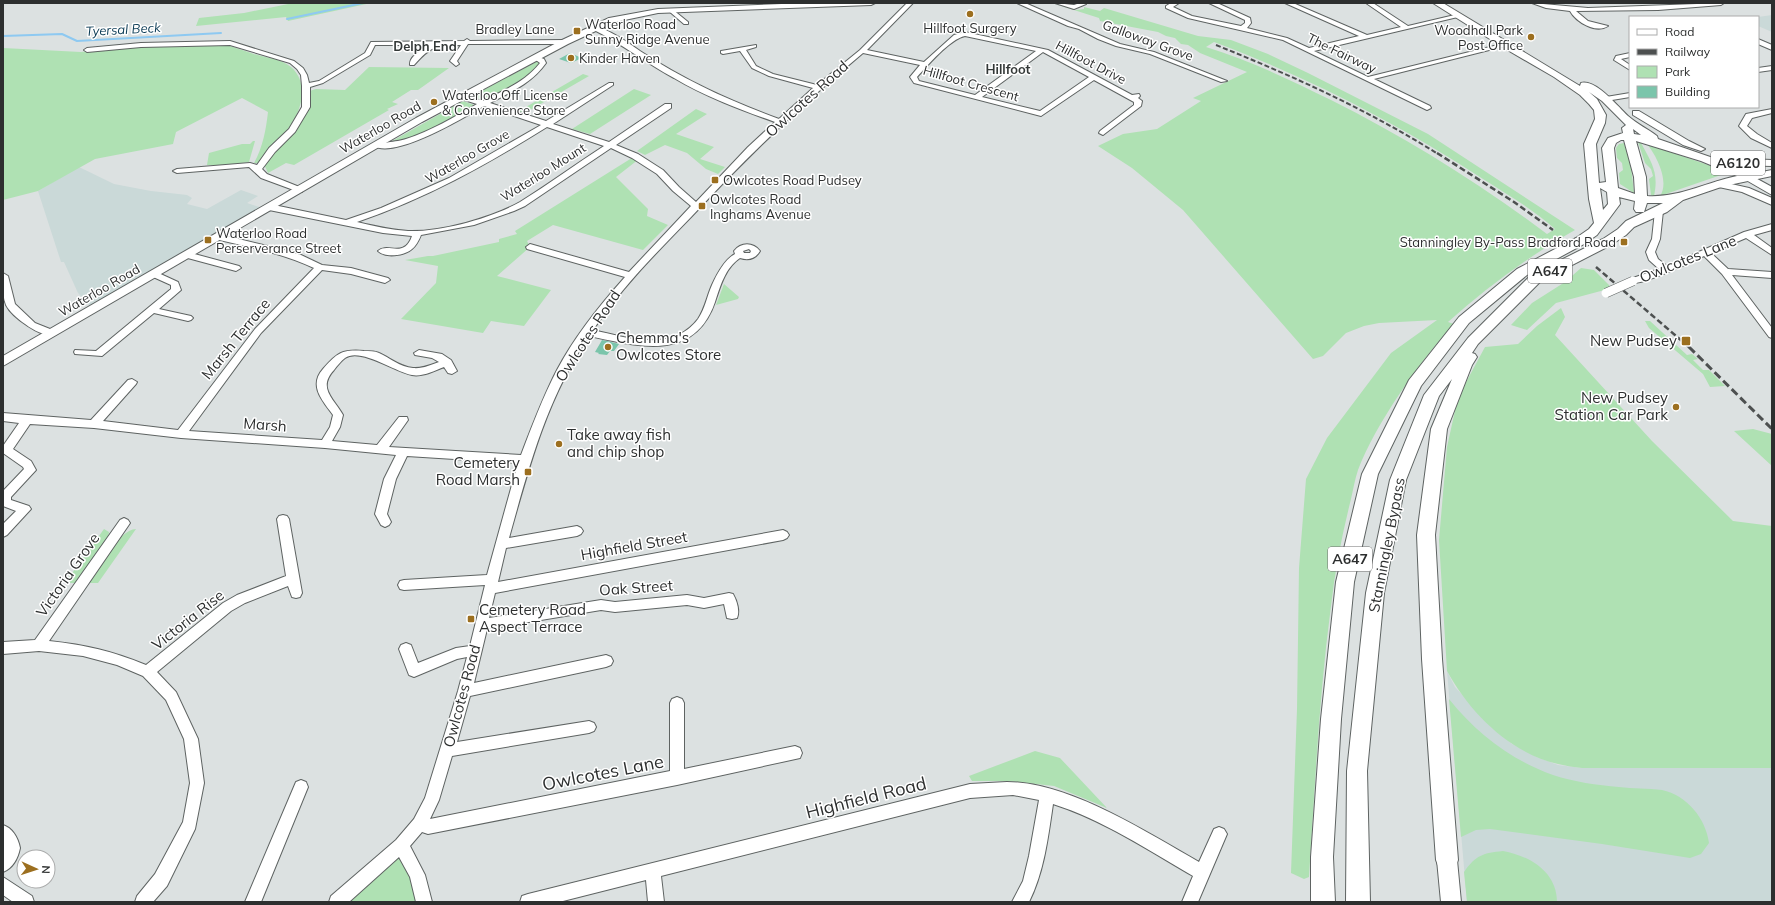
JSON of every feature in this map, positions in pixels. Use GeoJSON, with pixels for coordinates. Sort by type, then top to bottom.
{"type":"FeatureCollection","features":[{"type":"Feature","properties":{"kind":"highway"},"geometry":{"type":"LineString","coordinates":[[1437,3],[1585,94],[1599,110],[1601,118],[1600,125],[1590,144],[1595,199],[1600,224]]}},
{"type":"Feature","properties":{"kind":"highway"},"geometry":{"type":"LineString","coordinates":[[1451,3],[1606,99],[1625,119],[1659,142]]}},
{"type":"Feature","properties":{"kind":"highway","name":"A647"},"geometry":{"type":"LineString","coordinates":[[1625,119],[1641,175],[1642,199],[1639,210],[1630,224]]}},
{"type":"Feature","properties":{"kind":"highway"},"geometry":{"type":"LineString","coordinates":[[1629,137],[1659,142],[1703,154],[1750,178]]}},
{"type":"Feature","properties":{"kind":"highway","name":"Stanningley Bypass"},"geometry":{"type":"LineString","coordinates":[[1323,902],[1322,857],[1331,718],[1345,582],[1370,474],[1414,384],[1464,320],[1522,272],[1580,241],[1593,232],[1600,224],[1614,204],[1609,145],[1615,139],[1629,137]]}},
{"type":"Feature","properties":{"kind":"highway"},"geometry":{"type":"LineString","coordinates":[[1593,174],[1599,181],[1612,190],[1642,199],[1659,200],[1678,198],[1730,179],[1727,173],[1703,154]]}},
{"type":"Feature","properties":{"kind":"highway","name":"A6120"},"geometry":{"type":"LineString","coordinates":[[1703,154],[1748,163],[1772,163]]}},
{"type":"Feature","properties":{"kind":"highway","name":"A6120"},"geometry":{"type":"LineString","coordinates":[[1750,178],[1772,174]]}},
{"type":"Feature","properties":{"kind":"highway"},"geometry":{"type":"LineString","coordinates":[[1724,182],[1750,178]]}},
{"type":"Feature","properties":{"kind":"highway","name":"Stanningley Bypass"},"geometry":{"type":"LineString","coordinates":[[1358,902],[1358,764],[1375,594],[1398,480],[1432,395],[1473,341],[1536,278],[1607,242],[1622,232],[1630,224],[1659,211],[1678,198]]}},
{"type":"Feature","properties":{"kind":"highway"},"geometry":{"type":"LineString","coordinates":[[1447,860],[1432,659],[1426,535],[1439,429],[1465,365],[1502,312]]}},
{"type":"Feature","properties":{"kind":"highway"},"geometry":{"type":"LineString","coordinates":[[1316,902],[1322,857]]}},
{"type":"Feature","properties":{"kind":"main road","name":"Waterloo Road"},"geometry":{"type":"LineString","coordinates":[[3,362],[187,254],[464,96],[565,42],[612,20],[626,16],[672,11],[871,3]]}},
{"type":"Feature","properties":{"kind":"main road"},"geometry":{"type":"LineString","coordinates":[[1750,178],[1772,192]]}},
{"type":"Feature","properties":{"kind":"main road"},"geometry":{"type":"LineString","coordinates":[[1724,182],[1772,202]]}},
{"type":"Feature","properties":{"kind":"main road"},"geometry":{"type":"LineString","coordinates":[[1447,860],[1451,902]]}},
{"type":"Feature","properties":{"kind":"street","name":"Owlcotes Road"},"geometry":{"type":"LineString","coordinates":[[337,902],[401,845],[418,824],[432,800],[465,691],[501,544],[525,459],[539,421],[562,370],[606,304],[630,274],[751,149],[818,87],[862,51],[904,11],[910,3]]}},
{"type":"Feature","properties":{"kind":"street","name":"Galloway Grove"},"geometry":{"type":"LineString","coordinates":[[1020,3],[1118,45],[1152,52],[1223,81]]}},
{"type":"Feature","properties":{"kind":"street"},"geometry":{"type":"LineString","coordinates":[[1058,3],[1074,7],[1083,4]]}},
{"type":"Feature","properties":{"kind":"street","name":"The Fairway"},"geometry":{"type":"LineString","coordinates":[[1176,3],[1168,7],[1190,17],[1243,28],[1285,39],[1427,108]]}},
{"type":"Feature","properties":{"kind":"street"},"geometry":{"type":"LineString","coordinates":[[1212,3],[1248,20],[1248,23],[1243,28]]}},
{"type":"Feature","properties":{"kind":"street"},"geometry":{"type":"LineString","coordinates":[[1288,3],[1366,37]]}},
{"type":"Feature","properties":{"kind":"street"},"geometry":{"type":"LineString","coordinates":[[1369,3],[1407,28]]}},
{"type":"Feature","properties":{"kind":"street"},"geometry":{"type":"LineString","coordinates":[[1535,3],[1572,9],[1681,8],[1721,3]]}},
{"type":"Feature","properties":{"kind":"street"},"geometry":{"type":"LineString","coordinates":[[1667,3],[1681,8]]}},
{"type":"Feature","properties":{"kind":"street"},"geometry":{"type":"LineString","coordinates":[[1572,9],[1577,18],[1583,22],[1591,25],[1605,26]]}},
{"type":"Feature","properties":{"kind":"street"},"geometry":{"type":"LineString","coordinates":[[672,11],[686,23]]}},
{"type":"Feature","properties":{"kind":"street"},"geometry":{"type":"LineString","coordinates":[[1308,50],[1459,16]]}},
{"type":"Feature","properties":{"kind":"street"},"geometry":{"type":"LineString","coordinates":[[594,28],[612,35],[675,77],[692,86],[740,108],[781,122]]}},
{"type":"Feature","properties":{"kind":"street","name":"Hillfoot Drive"},"geometry":{"type":"LineString","coordinates":[[925,64],[956,36],[961,34],[1051,53],[1093,77],[1134,96],[1138,101],[1137,106],[1104,133]]}},
{"type":"Feature","properties":{"kind":"street"},"geometry":{"type":"LineString","coordinates":[[456,64],[453,61],[467,41]]}},
{"type":"Feature","properties":{"kind":"street","name":"Bradley Lane"},"geometry":{"type":"LineString","coordinates":[[306,86],[321,82],[368,54],[373,43],[467,41],[565,42]]}},
{"type":"Feature","properties":{"kind":"street"},"geometry":{"type":"LineString","coordinates":[[412,64],[422,52],[440,42]]}},
{"type":"Feature","properties":{"kind":"street"},"geometry":{"type":"LineString","coordinates":[[1759,42],[1772,48]]}},
{"type":"Feature","properties":{"kind":"street"},"geometry":{"type":"LineString","coordinates":[[87,50],[141,45],[230,43],[292,62],[300,68],[304,75],[306,86],[306,107],[292,130],[272,150],[258,170]]}},
{"type":"Feature","properties":{"kind":"street"},"geometry":{"type":"LineString","coordinates":[[1367,79],[1506,45]]}},
{"type":"Feature","properties":{"kind":"street"},"geometry":{"type":"LineString","coordinates":[[723,52],[742,50],[754,46]]}},
{"type":"Feature","properties":{"kind":"street"},"geometry":{"type":"LineString","coordinates":[[742,50],[754,67],[771,75],[818,87]]}},
{"type":"Feature","properties":{"kind":"street"},"geometry":{"type":"LineString","coordinates":[[975,98],[1042,50]]}},
{"type":"Feature","properties":{"kind":"street"},"geometry":{"type":"LineString","coordinates":[[862,51],[925,64]]}},
{"type":"Feature","properties":{"kind":"street"},"geometry":{"type":"LineString","coordinates":[[1629,55],[1618,57],[1617,60],[1629,67]]}},
{"type":"Feature","properties":{"kind":"street"},"geometry":{"type":"LineString","coordinates":[[378,145],[392,145],[401,143],[450,122],[513,88],[531,76],[543,63],[542,60],[536,58]]}},
{"type":"Feature","properties":{"kind":"street","name":"Hillfoot Crescent"},"geometry":{"type":"LineString","coordinates":[[925,64],[913,77],[916,82],[1041,114],[1093,77]]}},
{"type":"Feature","properties":{"kind":"street"},"geometry":{"type":"LineString","coordinates":[[1759,70],[1772,68]]}},
{"type":"Feature","properties":{"kind":"street"},"geometry":{"type":"LineString","coordinates":[[1188,75],[1197,70]]}},
{"type":"Feature","properties":{"kind":"street","name":"Waterloo Grove"},"geometry":{"type":"LineString","coordinates":[[349,223],[382,212],[432,190],[472,169],[611,84]]}},
{"type":"Feature","properties":{"kind":"street"},"geometry":{"type":"LineString","coordinates":[[1606,99],[1629,95]]}},
{"type":"Feature","properties":{"kind":"street"},"geometry":{"type":"LineString","coordinates":[[464,96],[545,125],[610,145],[634,156],[660,172],[676,189],[696,206]]}},
{"type":"Feature","properties":{"kind":"street","name":"Waterloo Mount"},"geometry":{"type":"LineString","coordinates":[[269,207],[383,230],[417,233],[464,224],[508,211],[538,194],[668,106]]}},
{"type":"Feature","properties":{"kind":"street"},"geometry":{"type":"LineString","coordinates":[[1772,111],[1749,116],[1743,126],[1754,136],[1772,146]]}},
{"type":"Feature","properties":{"kind":"street"},"geometry":{"type":"LineString","coordinates":[[1636,113],[1703,154]]}},
{"type":"Feature","properties":{"kind":"street"},"geometry":{"type":"LineString","coordinates":[[1625,119],[1646,119]]}},
{"type":"Feature","properties":{"kind":"street"},"geometry":{"type":"LineString","coordinates":[[199,169],[203,159]]}},
{"type":"Feature","properties":{"kind":"street"},"geometry":{"type":"LineString","coordinates":[[176,171],[245,165],[255,167],[264,176],[299,190]]}},
{"type":"Feature","properties":{"kind":"street"},"geometry":{"type":"LineString","coordinates":[[1659,211],[1658,226],[1655,240],[1651,249],[1651,254],[1653,259],[1666,270]]}},
{"type":"Feature","properties":{"kind":"street","name":"Owlcotes Lane"},"geometry":{"type":"LineString","coordinates":[[1606,293],[1633,281],[1666,270],[1747,234],[1772,227]]}},
{"type":"Feature","properties":{"kind":"street"},"geometry":{"type":"LineString","coordinates":[[382,251],[396,254],[410,248],[415,241],[417,233]]}},
{"type":"Feature","properties":{"kind":"street"},"geometry":{"type":"LineString","coordinates":[[1747,234],[1772,252]]}},
{"type":"Feature","properties":{"kind":"street"},"geometry":{"type":"LineString","coordinates":[[218,237],[281,252],[298,257],[320,267],[351,271],[385,280]]}},
{"type":"Feature","properties":{"kind":"street"},"geometry":{"type":"LineString","coordinates":[[530,247],[630,274]]}},
{"type":"Feature","properties":{"kind":"street"},"geometry":{"type":"LineString","coordinates":[[1705,252],[1725,272],[1769,327],[1772,335]]}},
{"type":"Feature","properties":{"kind":"street"},"geometry":{"type":"LineString","coordinates":[[187,254],[236,268]]}},
{"type":"Feature","properties":{"kind":"street"},"geometry":{"type":"LineString","coordinates":[[587,332],[653,345],[673,342],[694,330],[703,318],[720,278],[730,261],[740,255]]}},
{"type":"Feature","properties":{"kind":"street","name":"Marsh Terrace"},"geometry":{"type":"LineString","coordinates":[[181,434],[258,331],[320,267]]}},
{"type":"Feature","properties":{"kind":"street"},"geometry":{"type":"LineString","coordinates":[[1725,272],[1772,275]]}},
{"type":"Feature","properties":{"kind":"street"},"geometry":{"type":"LineString","coordinates":[[80,352],[98,354],[176,290],[175,284],[154,274]]}},
{"type":"Feature","properties":{"kind":"street"},"geometry":{"type":"LineString","coordinates":[[3,276],[11,305],[32,325],[52,333]]}},
{"type":"Feature","properties":{"kind":"street"},"geometry":{"type":"LineString","coordinates":[[152,310],[188,318]]}},
{"type":"Feature","properties":{"kind":"street"},"geometry":{"type":"LineString","coordinates":[[325,444],[335,427],[338,415],[323,394],[321,384],[325,373],[342,355],[351,353],[375,355],[399,368],[413,372],[449,367],[437,356],[418,353]]}},
{"type":"Feature","properties":{"kind":"street"},"geometry":{"type":"LineString","coordinates":[[94,424],[132,382]]}},
{"type":"Feature","properties":{"kind":"street","name":"Marsh"},"geometry":{"type":"LineString","coordinates":[[3,417],[94,424],[181,434],[325,444],[403,452],[525,459]]}},
{"type":"Feature","properties":{"kind":"street"},"geometry":{"type":"LineString","coordinates":[[3,532],[25,508],[5,502],[5,496],[30,470],[27,464],[4,451],[27,420]]}},
{"type":"Feature","properties":{"kind":"street"},"geometry":{"type":"LineString","coordinates":[[380,450],[403,420]]}},
{"type":"Feature","properties":{"kind":"street"},"geometry":{"type":"LineString","coordinates":[[385,522],[381,514],[390,479],[403,452]]}},
{"type":"Feature","properties":{"kind":"street"},"geometry":{"type":"LineString","coordinates":[[283,519],[296,593]]}},
{"type":"Feature","properties":{"kind":"street","name":"Victoria Grove"},"geometry":{"type":"LineString","coordinates":[[39,644],[124,523]]}},
{"type":"Feature","properties":{"kind":"street"},"geometry":{"type":"LineString","coordinates":[[501,544],[577,531]]}},
{"type":"Feature","properties":{"kind":"street","name":"Highfield Street"},"geometry":{"type":"LineString","coordinates":[[404,585],[491,584],[783,536]]}},
{"type":"Feature","properties":{"kind":"street","name":"Victoria Rise"},"geometry":{"type":"LineString","coordinates":[[148,672],[227,607],[242,599],[294,579]]}},
{"type":"Feature","properties":{"kind":"street","name":"Oak Street"},"geometry":{"type":"LineString","coordinates":[[481,625],[601,605],[615,607],[687,600],[704,603],[729,598],[732,614]]}},
{"type":"Feature","properties":{"kind":"street"},"geometry":{"type":"LineString","coordinates":[[3,648],[39,644],[83,650],[119,660],[148,672],[171,696],[191,739],[197,783],[190,824],[161,880],[143,902]]}},
{"type":"Feature","properties":{"kind":"street"},"geometry":{"type":"LineString","coordinates":[[406,649],[414,671],[456,654],[475,650]]}},
{"type":"Feature","properties":{"kind":"street"},"geometry":{"type":"LineString","coordinates":[[465,691],[606,661]]}},
{"type":"Feature","properties":{"kind":"street"},"geometry":{"type":"LineString","coordinates":[[677,702],[677,778]]}},
{"type":"Feature","properties":{"kind":"street"},"geometry":{"type":"LineString","coordinates":[[448,750],[589,727]]}},
{"type":"Feature","properties":{"kind":"street","name":"Owlcotes Lane"},"geometry":{"type":"LineString","coordinates":[[418,824],[428,827],[795,754]]}},
{"type":"Feature","properties":{"kind":"street"},"geometry":{"type":"LineString","coordinates":[[253,902],[302,787]]}},
{"type":"Feature","properties":{"kind":"street","name":"Highfield Road"},"geometry":{"type":"LineString","coordinates":[[528,902],[653,872],[970,791],[1018,789],[1047,795],[1082,808],[1111,822],[1202,872]]}},
{"type":"Feature","properties":{"kind":"street"},"geometry":{"type":"LineString","coordinates":[[1020,902],[1030,883],[1037,856],[1047,795]]}},
{"type":"Feature","properties":{"kind":"street"},"geometry":{"type":"LineString","coordinates":[[3,832],[11,839],[12,847],[3,864]]}},
{"type":"Feature","properties":{"kind":"street"},"geometry":{"type":"LineString","coordinates":[[1190,902],[1219,834]]}},
{"type":"Feature","properties":{"kind":"street"},"geometry":{"type":"LineString","coordinates":[[401,845],[417,875],[424,902]]}},
{"type":"Feature","properties":{"kind":"street"},"geometry":{"type":"LineString","coordinates":[[653,872],[656,902]]}},
{"type":"Feature","properties":{"kind":"street"},"geometry":{"type":"LineString","coordinates":[[3,884],[26,902]]}},
{"type":"Feature","properties":{"kind":"shaded area"},"geometry":{"type":"Polygon","coordinates":[[[1772,15],[1772,32],[1759,26],[1759,17],[1772,15]]]}},
{"type":"Feature","properties":{"kind":"shaded area"},"geometry":{"type":"Polygon","coordinates":[[[79,167],[114,184],[151,191],[187,195],[192,198],[187,204],[207,209],[241,190],[258,196],[247,203],[265,209],[93,309],[78,293],[64,262],[61,262],[38,191],[79,167]]]}},
{"type":"Feature","properties":{"kind":"shaded area"},"geometry":{"type":"Polygon","coordinates":[[[1447,671],[1455,687],[1492,727],[1512,744],[1537,757],[1558,765],[1582,768],[1772,768],[1772,902],[1467,902],[1447,671]]]}},
{"type":"Feature","properties":{"kind":"green space"},"geometry":{"type":"Polygon","coordinates":[[[293,3],[371,3],[288,21],[286,17],[196,26],[199,18],[244,13],[293,3]]]}},
{"type":"Feature","properties":{"kind":"green space"},"geometry":{"type":"Polygon","coordinates":[[[1052,3],[1076,10],[1084,9],[1084,7],[1100,11],[1104,8],[1198,36],[1231,40],[1268,54],[1428,134],[1575,230],[1541,250],[1509,273],[1448,322],[1454,324],[1427,356],[1400,393],[1376,433],[1358,470],[1342,539],[1333,593],[1320,708],[1309,877],[1304,879],[1291,873],[1297,709],[1299,568],[1306,479],[1327,438],[1391,353],[1437,320],[1379,323],[1364,326],[1346,333],[1323,356],[1313,359],[1183,210],[1132,168],[1098,146],[1123,134],[1157,129],[1201,101],[1193,98],[1247,72],[1200,53],[1188,45],[1181,44],[1175,38],[1158,32],[1100,21],[1099,18],[1052,3]],[[1214,42],[1206,47],[1269,71],[1359,115],[1415,146],[1469,179],[1547,234],[1555,229],[1520,203],[1419,139],[1318,86],[1214,42]]]}},
{"type":"Feature","properties":{"kind":"green space"},"geometry":{"type":"Polygon","coordinates":[[[222,44],[256,55],[272,58],[287,64],[297,74],[301,82],[301,99],[296,117],[284,135],[258,163],[254,163],[262,144],[268,112],[242,98],[176,132],[173,144],[95,159],[38,191],[3,200],[3,48],[81,52],[128,47],[222,44]]]}},
{"type":"Feature","properties":{"kind":"green space"},"geometry":{"type":"Polygon","coordinates":[[[538,61],[541,63],[540,65],[507,89],[484,100],[472,96],[538,61]]]}},
{"type":"Feature","properties":{"kind":"green space"},"geometry":{"type":"Polygon","coordinates":[[[369,67],[449,68],[418,90],[411,90],[392,102],[398,104],[387,109],[389,110],[294,165],[286,163],[268,173],[263,162],[292,130],[306,107],[306,92],[316,89],[345,90],[369,67]]]}},
{"type":"Feature","properties":{"kind":"green space"},"geometry":{"type":"Polygon","coordinates":[[[583,74],[589,76],[525,113],[519,111],[583,74]]]}},
{"type":"Feature","properties":{"kind":"green space"},"geometry":{"type":"Polygon","coordinates":[[[634,89],[651,95],[590,134],[572,129],[634,89]]]}},
{"type":"Feature","properties":{"kind":"green space"},"geometry":{"type":"Polygon","coordinates":[[[463,101],[474,105],[453,118],[421,134],[387,144],[463,101]]]}},
{"type":"Feature","properties":{"kind":"green space"},"geometry":{"type":"Polygon","coordinates":[[[696,109],[707,114],[676,134],[714,147],[700,159],[725,167],[718,174],[706,169],[687,153],[665,145],[645,155],[637,151],[696,109]]]}},
{"type":"Feature","properties":{"kind":"green space"},"geometry":{"type":"Polygon","coordinates":[[[255,141],[249,162],[228,165],[207,165],[209,153],[242,144],[250,144],[255,141]]]}},
{"type":"Feature","properties":{"kind":"green space"},"geometry":{"type":"Polygon","coordinates":[[[1638,142],[1641,143],[1654,168],[1656,181],[1654,196],[1651,195],[1649,179],[1653,176],[1651,169],[1645,163],[1638,142]]]}},
{"type":"Feature","properties":{"kind":"green space"},"geometry":{"type":"Polygon","coordinates":[[[1624,143],[1631,167],[1634,193],[1620,184],[1619,173],[1623,170],[1622,163],[1617,158],[1616,148],[1619,144],[1624,143]]]}},
{"type":"Feature","properties":{"kind":"green space"},"geometry":{"type":"Polygon","coordinates":[[[1647,144],[1711,166],[1718,170],[1721,175],[1660,196],[1663,190],[1663,176],[1661,168],[1647,144]]]}},
{"type":"Feature","properties":{"kind":"green space"},"geometry":{"type":"Polygon","coordinates":[[[635,156],[639,159],[616,177],[648,209],[647,216],[668,225],[643,250],[553,225],[527,241],[530,247],[497,276],[551,290],[524,326],[491,321],[483,333],[401,319],[436,283],[438,266],[405,260],[433,256],[499,242],[499,239],[517,234],[515,231],[635,156]]]}},
{"type":"Feature","properties":{"kind":"green space"},"geometry":{"type":"Polygon","coordinates":[[[1581,268],[1594,270],[1612,288],[1556,303],[1527,330],[1511,325],[1532,303],[1565,282],[1581,268]]]}},
{"type":"Feature","properties":{"kind":"green space"},"geometry":{"type":"Polygon","coordinates":[[[724,284],[739,297],[738,299],[716,305],[724,284]]]}},
{"type":"Feature","properties":{"kind":"green space"},"geometry":{"type":"Polygon","coordinates":[[[1561,308],[1565,317],[1555,335],[1652,441],[1733,521],[1772,526],[1772,768],[1582,768],[1540,759],[1508,741],[1493,729],[1467,702],[1447,671],[1439,540],[1447,447],[1458,397],[1485,347],[1518,344],[1537,326],[1561,308]]]}},
{"type":"Feature","properties":{"kind":"green space"},"geometry":{"type":"Polygon","coordinates":[[[1645,321],[1650,321],[1687,355],[1692,354],[1698,359],[1693,360],[1703,370],[1709,370],[1725,386],[1710,387],[1703,374],[1649,328],[1645,321]]]}},
{"type":"Feature","properties":{"kind":"green space"},"geometry":{"type":"Polygon","coordinates":[[[1753,429],[1772,434],[1772,466],[1734,431],[1753,429]]]}},
{"type":"Feature","properties":{"kind":"green space"},"geometry":{"type":"Polygon","coordinates":[[[104,529],[109,532],[108,538],[76,583],[65,583],[104,529]]]}},
{"type":"Feature","properties":{"kind":"green space"},"geometry":{"type":"Polygon","coordinates":[[[136,529],[98,583],[87,583],[115,543],[129,531],[136,529]]]}},
{"type":"Feature","properties":{"kind":"green space"},"geometry":{"type":"Polygon","coordinates":[[[1449,699],[1471,724],[1483,734],[1509,754],[1538,769],[1553,775],[1577,781],[1624,788],[1662,790],[1679,797],[1694,809],[1704,825],[1709,843],[1701,854],[1690,858],[1602,844],[1490,829],[1476,830],[1461,837],[1449,699]]]}},
{"type":"Feature","properties":{"kind":"green space"},"geometry":{"type":"Polygon","coordinates":[[[1035,751],[1060,758],[1107,808],[1054,786],[1008,781],[972,781],[969,776],[1035,751]]]}},
{"type":"Feature","properties":{"kind":"green space"},"geometry":{"type":"Polygon","coordinates":[[[401,845],[424,902],[337,902],[401,845]]]}},
{"type":"Feature","properties":{"kind":"green space"},"geometry":{"type":"Polygon","coordinates":[[[1503,851],[1523,857],[1540,867],[1552,882],[1556,891],[1557,902],[1467,902],[1464,872],[1476,858],[1485,854],[1503,851]]]}},
{"type":"Feature","properties":{"kind":"building","name":"Kinder Haven"},"geometry":{"type":"Polygon","coordinates":[[[570,53],[582,58],[571,63],[559,59],[570,53]]]}},
{"type":"Feature","properties":{"kind":"building","name":"Chemma's Owlcotes Store"},"geometry":{"type":"Polygon","coordinates":[[[602,340],[619,344],[614,351],[610,351],[607,355],[598,354],[599,353],[595,352],[602,340]]]}},
{"type":"Feature","properties":{"kind":"waterway","name":"Tyersal Beck"},"geometry":{"type":"LineString","coordinates":[[287,19],[363,3]]}},
{"type":"Feature","properties":{"kind":"waterway","name":"Tyersal Beck"},"geometry":{"type":"LineString","coordinates":[[3,36],[62,34],[77,41],[221,33]]}},
{"type":"Feature","properties":{"kind":"railway"},"geometry":{"type":"LineString","coordinates":[[1216,45],[1273,69],[1357,108],[1438,154]]}},
{"type":"Feature","properties":{"kind":"railway"},"geometry":{"type":"LineString","coordinates":[[1437,153],[1514,202],[1553,230]]}},
{"type":"Feature","properties":{"kind":"railway"},"geometry":{"type":"LineString","coordinates":[[1596,267],[1690,348]]}},
{"type":"Feature","properties":{"kind":"railway"},"geometry":{"type":"LineString","coordinates":[[1689,347],[1772,429]]}},
{"type":"Feature","properties":{"kind":"place","name":"Hillfoot Surgery"},"geometry":{"type":"Point","coordinates":[970,14]}},
{"type":"Feature","properties":{"kind":"place","name":"Waterloo Road Sunny Ridge Avenue"},"geometry":{"type":"Point","coordinates":[577,31]}},
{"type":"Feature","properties":{"kind":"place","name":"Woodhall Park Post Office"},"geometry":{"type":"Point","coordinates":[1531,37]}},
{"type":"Feature","properties":{"kind":"place","name":"Kinder Haven"},"geometry":{"type":"Point","coordinates":[571,58]}},
{"type":"Feature","properties":{"kind":"place","name":"Waterloo Off License & Convenience Store"},"geometry":{"type":"Point","coordinates":[434,102]}},
{"type":"Feature","properties":{"kind":"place","name":"Owlcotes Road Pudsey"},"geometry":{"type":"Point","coordinates":[715,180]}},
{"type":"Feature","properties":{"kind":"place","name":"Owlcotes Road Inghams Avenue"},"geometry":{"type":"Point","coordinates":[702,206]}},
{"type":"Feature","properties":{"kind":"place","name":"Waterloo Road Perserverance Street"},"geometry":{"type":"Point","coordinates":[208,240]}},
{"type":"Feature","properties":{"kind":"place","name":"Stanningley By-Pass Bradford Road"},"geometry":{"type":"Point","coordinates":[1624,242]}},
{"type":"Feature","properties":{"kind":"place","name":"New Pudsey"},"geometry":{"type":"Point","coordinates":[1686,341]}},
{"type":"Feature","properties":{"kind":"place","name":"Chemma's Owlcotes Store"},"geometry":{"type":"Point","coordinates":[608,347]}},
{"type":"Feature","properties":{"kind":"place","name":"New Pudsey Station Car Park"},"geometry":{"type":"Point","coordinates":[1676,407]}},
{"type":"Feature","properties":{"kind":"place","name":"Take away fish and chip shop"},"geometry":{"type":"Point","coordinates":[559,444]}},
{"type":"Feature","properties":{"kind":"place","name":"Cemetery Road Marsh"},"geometry":{"type":"Point","coordinates":[528,472]}},
{"type":"Feature","properties":{"kind":"place","name":"Cemetery Road Aspect Terrace"},"geometry":{"type":"Point","coordinates":[471,619]}},
{"type":"Feature","properties":{"kind":"district","name":"Delph End"},"geometry":{"type":"Point","coordinates":[425,46]}},
{"type":"Feature","properties":{"kind":"district","name":"Hillfoot"},"geometry":{"type":"Point","coordinates":[1008,69]}}]}
